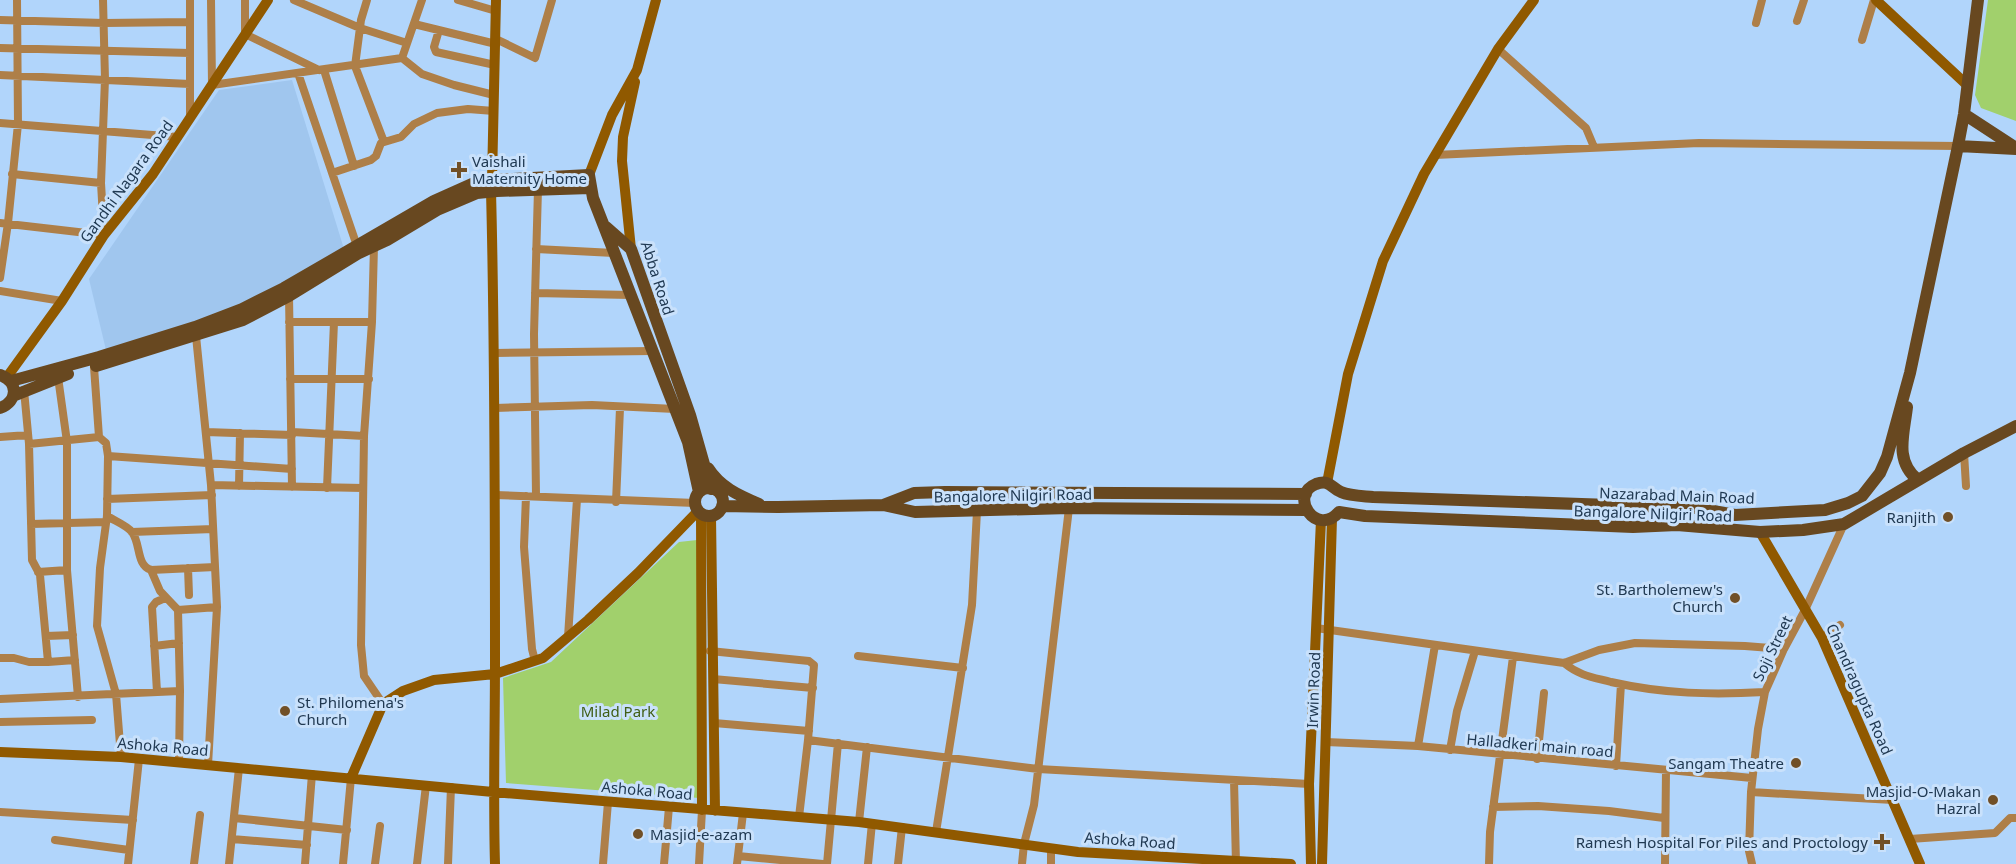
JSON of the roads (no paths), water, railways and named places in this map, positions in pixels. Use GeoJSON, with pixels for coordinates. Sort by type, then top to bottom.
{"type":"FeatureCollection","features":[{"type":"Feature","properties":{"kind":"main road"},"geometry":{"type":"LineString","coordinates":[[1967,85],[1978,0]]}},
{"type":"Feature","properties":{"kind":"main road","name":"Nazarabad Main Road"},"geometry":{"type":"LineString","coordinates":[[1327,483],[1339,492],[1373,497],[1697,508],[1735,515],[1825,510],[1862,496],[1880,473],[1887,457],[1910,373],[1958,146],[1967,85]]}},
{"type":"Feature","properties":{"kind":"main road"},"geometry":{"type":"LineString","coordinates":[[1964,114],[2016,148]]}},
{"type":"Feature","properties":{"kind":"main road"},"geometry":{"type":"LineString","coordinates":[[1958,146],[2016,148]]}},
{"type":"Feature","properties":{"kind":"main road"},"geometry":{"type":"LineString","coordinates":[[19,393],[6,378],[110,354],[195,327],[242,309],[358,249],[374,246],[437,210],[491,186],[589,181]]}},
{"type":"Feature","properties":{"kind":"main road"},"geometry":{"type":"LineString","coordinates":[[0,408],[19,393],[58,377],[243,320],[289,296],[434,201],[472,184],[538,189],[589,181]]}},
{"type":"Feature","properties":{"kind":"main road"},"geometry":{"type":"LineString","coordinates":[[589,181],[603,224],[692,454],[703,504],[716,514],[723,501],[719,493],[703,504]]}},
{"type":"Feature","properties":{"kind":"main road"},"geometry":{"type":"LineString","coordinates":[[603,224],[631,249]]}},
{"type":"Feature","properties":{"kind":"main road","name":"Abba Road"},"geometry":{"type":"LineString","coordinates":[[631,249],[690,415],[701,453],[703,504]]}},
{"type":"Feature","properties":{"kind":"main road"},"geometry":{"type":"LineString","coordinates":[[1910,373],[1902,444],[1905,466],[1918,480]]}},
{"type":"Feature","properties":{"kind":"main road","name":"Bangalore Nilgiri Road"},"geometry":{"type":"LineString","coordinates":[[722,506],[883,505],[915,512],[1068,508],[1306,510],[1312,517],[1365,516],[1633,527],[1677,525],[1760,532],[1803,530],[1844,524],[1964,453],[2016,426]]}},
{"type":"Feature","properties":{"kind":"main road"},"geometry":{"type":"LineString","coordinates":[[701,453],[708,469],[718,481],[740,496],[766,507]]}},
{"type":"Feature","properties":{"kind":"main road"},"geometry":{"type":"LineString","coordinates":[[1306,510],[1304,502],[1311,487],[1318,483],[1327,483]]}},
{"type":"Feature","properties":{"kind":"main road"},"geometry":{"type":"LineString","coordinates":[[883,505],[914,493],[945,492],[1306,494]]}},
{"type":"Feature","properties":{"kind":"street"},"geometry":{"type":"LineString","coordinates":[[0,278],[4,223],[18,124],[17,0]]}},
{"type":"Feature","properties":{"kind":"street"},"geometry":{"type":"LineString","coordinates":[[4,223],[104,235],[101,183],[105,79],[104,0]]}},
{"type":"Feature","properties":{"kind":"street"},"geometry":{"type":"LineString","coordinates":[[190,0],[190,117]]}},
{"type":"Feature","properties":{"kind":"street"},"geometry":{"type":"LineString","coordinates":[[211,0],[212,85],[402,58],[422,74],[494,95]]}},
{"type":"Feature","properties":{"kind":"street"},"geometry":{"type":"LineString","coordinates":[[245,0],[245,34],[322,70],[354,166]]}},
{"type":"Feature","properties":{"kind":"street","name":"Gandhi Nagara Road"},"geometry":{"type":"LineString","coordinates":[[6,378],[62,301],[104,235],[153,174],[268,0]]}},
{"type":"Feature","properties":{"kind":"street"},"geometry":{"type":"LineString","coordinates":[[294,0],[360,28],[407,43]]}},
{"type":"Feature","properties":{"kind":"street"},"geometry":{"type":"LineString","coordinates":[[367,0],[360,28],[355,66],[384,142]]}},
{"type":"Feature","properties":{"kind":"street"},"geometry":{"type":"LineString","coordinates":[[402,58],[422,0]]}},
{"type":"Feature","properties":{"kind":"street"},"geometry":{"type":"LineString","coordinates":[[458,0],[496,6],[491,186],[495,353],[493,792],[495,864]]}},
{"type":"Feature","properties":{"kind":"street"},"geometry":{"type":"LineString","coordinates":[[414,24],[496,41],[535,58],[552,0]]}},
{"type":"Feature","properties":{"kind":"street","name":"Abba Road"},"geometry":{"type":"LineString","coordinates":[[631,249],[622,155],[625,126],[656,0]]}},
{"type":"Feature","properties":{"kind":"street"},"geometry":{"type":"LineString","coordinates":[[1327,483],[1348,374],[1383,261],[1424,174],[1498,49],[1534,0]]}},
{"type":"Feature","properties":{"kind":"street"},"geometry":{"type":"LineString","coordinates":[[1756,23],[1762,0]]}},
{"type":"Feature","properties":{"kind":"street"},"geometry":{"type":"LineString","coordinates":[[1797,21],[1804,0]]}},
{"type":"Feature","properties":{"kind":"street"},"geometry":{"type":"LineString","coordinates":[[1862,40],[1875,0],[1967,85]]}},
{"type":"Feature","properties":{"kind":"street"},"geometry":{"type":"LineString","coordinates":[[0,20],[104,23],[190,22]]}},
{"type":"Feature","properties":{"kind":"street"},"geometry":{"type":"LineString","coordinates":[[439,30],[434,47],[436,52],[495,65]]}},
{"type":"Feature","properties":{"kind":"street"},"geometry":{"type":"LineString","coordinates":[[0,48],[190,53]]}},
{"type":"Feature","properties":{"kind":"street"},"geometry":{"type":"LineString","coordinates":[[1498,49],[1586,128],[1594,147]]}},
{"type":"Feature","properties":{"kind":"street","name":"Abba Road"},"geometry":{"type":"LineString","coordinates":[[589,181],[612,115],[638,70]]}},
{"type":"Feature","properties":{"kind":"street"},"geometry":{"type":"LineString","coordinates":[[298,73],[358,249]]}},
{"type":"Feature","properties":{"kind":"street"},"geometry":{"type":"LineString","coordinates":[[0,75],[190,84]]}},
{"type":"Feature","properties":{"kind":"street"},"geometry":{"type":"LineString","coordinates":[[332,173],[376,156],[380,145],[384,142],[401,137],[414,124],[437,113],[468,109],[494,111]]}},
{"type":"Feature","properties":{"kind":"street"},"geometry":{"type":"LineString","coordinates":[[0,123],[178,137]]}},
{"type":"Feature","properties":{"kind":"street"},"geometry":{"type":"LineString","coordinates":[[1435,155],[1699,143],[1958,146]]}},
{"type":"Feature","properties":{"kind":"street"},"geometry":{"type":"LineString","coordinates":[[12,174],[101,183]]}},
{"type":"Feature","properties":{"kind":"street"},"geometry":{"type":"LineString","coordinates":[[536,496],[534,353],[538,189]]}},
{"type":"Feature","properties":{"kind":"street"},"geometry":{"type":"LineString","coordinates":[[374,246],[372,322],[364,436],[361,645],[364,676],[383,704]]}},
{"type":"Feature","properties":{"kind":"street"},"geometry":{"type":"LineString","coordinates":[[536,249],[614,253]]}},
{"type":"Feature","properties":{"kind":"street"},"geometry":{"type":"LineString","coordinates":[[0,291],[62,301]]}},
{"type":"Feature","properties":{"kind":"street"},"geometry":{"type":"LineString","coordinates":[[535,293],[630,295]]}},
{"type":"Feature","properties":{"kind":"street"},"geometry":{"type":"LineString","coordinates":[[289,296],[292,487]]}},
{"type":"Feature","properties":{"kind":"street"},"geometry":{"type":"LineString","coordinates":[[289,321],[372,322]]}},
{"type":"Feature","properties":{"kind":"street"},"geometry":{"type":"LineString","coordinates":[[327,488],[334,322]]}},
{"type":"Feature","properties":{"kind":"street"},"geometry":{"type":"LineString","coordinates":[[196,336],[212,495],[217,607],[207,765]]}},
{"type":"Feature","properties":{"kind":"street"},"geometry":{"type":"LineString","coordinates":[[495,353],[652,351]]}},
{"type":"Feature","properties":{"kind":"street"},"geometry":{"type":"LineString","coordinates":[[94,367],[99,438],[105,443],[108,456],[107,519],[100,568],[97,626],[116,694],[121,757]]}},
{"type":"Feature","properties":{"kind":"street"},"geometry":{"type":"LineString","coordinates":[[58,377],[67,442],[67,570],[78,697]]}},
{"type":"Feature","properties":{"kind":"street"},"geometry":{"type":"LineString","coordinates":[[290,379],[369,379]]}},
{"type":"Feature","properties":{"kind":"street"},"geometry":{"type":"LineString","coordinates":[[19,393],[29,444],[32,560],[38,572],[48,662]]}},
{"type":"Feature","properties":{"kind":"street"},"geometry":{"type":"LineString","coordinates":[[495,408],[592,405],[675,409]]}},
{"type":"Feature","properties":{"kind":"street"},"geometry":{"type":"LineString","coordinates":[[616,501],[620,408]]}},
{"type":"Feature","properties":{"kind":"street"},"geometry":{"type":"LineString","coordinates":[[206,432],[364,436]]}},
{"type":"Feature","properties":{"kind":"street"},"geometry":{"type":"LineString","coordinates":[[239,486],[240,433]]}},
{"type":"Feature","properties":{"kind":"street"},"geometry":{"type":"LineString","coordinates":[[0,437],[28,435]]}},
{"type":"Feature","properties":{"kind":"street"},"geometry":{"type":"LineString","coordinates":[[29,444],[99,438]]}},
{"type":"Feature","properties":{"kind":"street"},"geometry":{"type":"LineString","coordinates":[[1964,453],[1966,486]]}},
{"type":"Feature","properties":{"kind":"street"},"geometry":{"type":"LineString","coordinates":[[108,456],[292,469]]}},
{"type":"Feature","properties":{"kind":"street"},"geometry":{"type":"LineString","coordinates":[[211,485],[363,488]]}},
{"type":"Feature","properties":{"kind":"street"},"geometry":{"type":"LineString","coordinates":[[107,499],[212,495]]}},
{"type":"Feature","properties":{"kind":"street"},"geometry":{"type":"LineString","coordinates":[[495,495],[703,504]]}},
{"type":"Feature","properties":{"kind":"street"},"geometry":{"type":"LineString","coordinates":[[526,496],[524,547],[532,649],[535,661]]}},
{"type":"Feature","properties":{"kind":"street"},"geometry":{"type":"LineString","coordinates":[[568,637],[577,499]]}},
{"type":"Feature","properties":{"kind":"street"},"geometry":{"type":"LineString","coordinates":[[343,864],[351,778],[383,704],[403,692],[434,680],[495,674],[543,658],[638,573],[703,504]]}},
{"type":"Feature","properties":{"kind":"street"},"geometry":{"type":"LineString","coordinates":[[699,864],[702,810],[703,504]]}},
{"type":"Feature","properties":{"kind":"street"},"geometry":{"type":"LineString","coordinates":[[703,504],[713,651],[715,811]]}},
{"type":"Feature","properties":{"kind":"street"},"geometry":{"type":"LineString","coordinates":[[1022,864],[1024,844],[1034,805],[1068,508]]}},
{"type":"Feature","properties":{"kind":"street"},"geometry":{"type":"LineString","coordinates":[[936,832],[972,605],[977,511]]}},
{"type":"Feature","properties":{"kind":"street","name":"Irwin Road"},"geometry":{"type":"LineString","coordinates":[[1311,864],[1309,784],[1316,628],[1331,517]]}},
{"type":"Feature","properties":{"kind":"street","name":"Irwin Road"},"geometry":{"type":"LineString","coordinates":[[1322,864],[1330,631],[1331,517]]}},
{"type":"Feature","properties":{"kind":"street"},"geometry":{"type":"LineString","coordinates":[[31,524],[107,519],[132,532],[213,529]]}},
{"type":"Feature","properties":{"kind":"street","name":"Soji Street"},"geometry":{"type":"LineString","coordinates":[[1752,864],[1749,851],[1752,778],[1765,692],[1784,649],[1806,610],[1844,524]]}},
{"type":"Feature","properties":{"kind":"street"},"geometry":{"type":"LineString","coordinates":[[132,532],[143,564],[151,570],[165,598],[178,610],[179,762]]}},
{"type":"Feature","properties":{"kind":"street","name":"Chandragupta Road"},"geometry":{"type":"LineString","coordinates":[[1760,532],[1822,638],[1920,864]]}},
{"type":"Feature","properties":{"kind":"street"},"geometry":{"type":"LineString","coordinates":[[151,570],[215,567]]}},
{"type":"Feature","properties":{"kind":"street"},"geometry":{"type":"LineString","coordinates":[[188,568],[189,595]]}},
{"type":"Feature","properties":{"kind":"street"},"geometry":{"type":"LineString","coordinates":[[38,572],[67,570]]}},
{"type":"Feature","properties":{"kind":"street"},"geometry":{"type":"LineString","coordinates":[[157,692],[152,607],[156,602],[165,598]]}},
{"type":"Feature","properties":{"kind":"street"},"geometry":{"type":"LineString","coordinates":[[178,610],[217,607]]}},
{"type":"Feature","properties":{"kind":"street"},"geometry":{"type":"LineString","coordinates":[[1822,638],[1840,625]]}},
{"type":"Feature","properties":{"kind":"street"},"geometry":{"type":"LineString","coordinates":[[1316,628],[1564,663],[1599,650],[1635,643],[1784,649]]}},
{"type":"Feature","properties":{"kind":"street"},"geometry":{"type":"LineString","coordinates":[[46,636],[74,635]]}},
{"type":"Feature","properties":{"kind":"street"},"geometry":{"type":"LineString","coordinates":[[154,645],[179,643]]}},
{"type":"Feature","properties":{"kind":"street"},"geometry":{"type":"LineString","coordinates":[[1418,746],[1435,645]]}},
{"type":"Feature","properties":{"kind":"street"},"geometry":{"type":"LineString","coordinates":[[701,650],[809,661],[815,668],[799,817]]}},
{"type":"Feature","properties":{"kind":"street"},"geometry":{"type":"LineString","coordinates":[[1450,750],[1457,711],[1475,651]]}},
{"type":"Feature","properties":{"kind":"street"},"geometry":{"type":"LineString","coordinates":[[858,656],[963,668]]}},
{"type":"Feature","properties":{"kind":"street"},"geometry":{"type":"LineString","coordinates":[[0,658],[14,657],[29,662],[75,660]]}},
{"type":"Feature","properties":{"kind":"street"},"geometry":{"type":"LineString","coordinates":[[1489,864],[1490,832],[1513,657]]}},
{"type":"Feature","properties":{"kind":"street"},"geometry":{"type":"LineString","coordinates":[[1564,663],[1577,674],[1666,692],[1722,695],[1765,692]]}},
{"type":"Feature","properties":{"kind":"street"},"geometry":{"type":"LineString","coordinates":[[713,679],[813,688]]}},
{"type":"Feature","properties":{"kind":"street"},"geometry":{"type":"LineString","coordinates":[[1616,766],[1621,684]]}},
{"type":"Feature","properties":{"kind":"street"},"geometry":{"type":"LineString","coordinates":[[0,699],[180,691]]}},
{"type":"Feature","properties":{"kind":"street"},"geometry":{"type":"LineString","coordinates":[[1537,759],[1544,693]]}},
{"type":"Feature","properties":{"kind":"street"},"geometry":{"type":"LineString","coordinates":[[0,722],[92,720]]}},
{"type":"Feature","properties":{"kind":"street"},"geometry":{"type":"LineString","coordinates":[[714,723],[809,731]]}},
{"type":"Feature","properties":{"kind":"street"},"geometry":{"type":"LineString","coordinates":[[808,740],[1038,769],[1309,784]]}},
{"type":"Feature","properties":{"kind":"street","name":"Halladkeri main road"},"geometry":{"type":"LineString","coordinates":[[1326,742],[1418,746],[1752,778]]}},
{"type":"Feature","properties":{"kind":"street"},"geometry":{"type":"LineString","coordinates":[[743,813],[737,860],[825,864],[838,743]]}},
{"type":"Feature","properties":{"kind":"street"},"geometry":{"type":"LineString","coordinates":[[859,822],[867,747]]}},
{"type":"Feature","properties":{"kind":"street","name":"Ashoka Road"},"geometry":{"type":"LineString","coordinates":[[0,752],[121,757],[493,792],[830,819],[1051,849],[1191,861],[1291,864]]}},
{"type":"Feature","properties":{"kind":"street"},"geometry":{"type":"LineString","coordinates":[[128,864],[139,759]]}},
{"type":"Feature","properties":{"kind":"street"},"geometry":{"type":"LineString","coordinates":[[230,864],[239,768]]}},
{"type":"Feature","properties":{"kind":"street"},"geometry":{"type":"LineString","coordinates":[[1665,864],[1666,770]]}},
{"type":"Feature","properties":{"kind":"street"},"geometry":{"type":"LineString","coordinates":[[305,864],[312,774]]}},
{"type":"Feature","properties":{"kind":"street"},"geometry":{"type":"LineString","coordinates":[[1234,780],[1236,863]]}},
{"type":"Feature","properties":{"kind":"street"},"geometry":{"type":"LineString","coordinates":[[417,864],[426,785]]}},
{"type":"Feature","properties":{"kind":"street"},"geometry":{"type":"LineString","coordinates":[[448,864],[452,788]]}},
{"type":"Feature","properties":{"kind":"street"},"geometry":{"type":"LineString","coordinates":[[1751,792],[1893,800]]}},
{"type":"Feature","properties":{"kind":"street"},"geometry":{"type":"LineString","coordinates":[[603,864],[608,802]]}},
{"type":"Feature","properties":{"kind":"street"},"geometry":{"type":"LineString","coordinates":[[1493,807],[1538,806],[1664,818]]}},
{"type":"Feature","properties":{"kind":"street"},"geometry":{"type":"LineString","coordinates":[[664,864],[669,807]]}},
{"type":"Feature","properties":{"kind":"street"},"geometry":{"type":"LineString","coordinates":[[0,813],[133,820]]}},
{"type":"Feature","properties":{"kind":"street"},"geometry":{"type":"LineString","coordinates":[[195,864],[200,815]]}},
{"type":"Feature","properties":{"kind":"street"},"geometry":{"type":"LineString","coordinates":[[234,818],[346,830]]}},
{"type":"Feature","properties":{"kind":"street"},"geometry":{"type":"LineString","coordinates":[[1910,839],[1995,833],[2010,818],[2016,818]]}},
{"type":"Feature","properties":{"kind":"street"},"geometry":{"type":"LineString","coordinates":[[868,864],[872,823]]}},
{"type":"Feature","properties":{"kind":"street"},"geometry":{"type":"LineString","coordinates":[[375,864],[380,826]]}},
{"type":"Feature","properties":{"kind":"street"},"geometry":{"type":"LineString","coordinates":[[898,864],[902,828]]}},
{"type":"Feature","properties":{"kind":"street"},"geometry":{"type":"LineString","coordinates":[[231,839],[307,845]]}},
{"type":"Feature","properties":{"kind":"street"},"geometry":{"type":"LineString","coordinates":[[55,840],[129,850]]}},
{"type":"Feature","properties":{"kind":"street"},"geometry":{"type":"LineString","coordinates":[[1051,849],[1051,864]]}},
{"type":"Feature","properties":{"kind":"place","name":"Vaishali Maternity Home"},"geometry":{"type":"Point","coordinates":[459,170]}},
{"type":"Feature","properties":{"kind":"place","name":"Ranjith"},"geometry":{"type":"Point","coordinates":[1948,517]}},
{"type":"Feature","properties":{"kind":"place","name":"St. Bartholemew's Church"},"geometry":{"type":"Point","coordinates":[1735,598]}},
{"type":"Feature","properties":{"kind":"place","name":"St. Philomena's Church"},"geometry":{"type":"Point","coordinates":[285,711]}},
{"type":"Feature","properties":{"kind":"place","name":"Sangam Theatre"},"geometry":{"type":"Point","coordinates":[1796,763]}},
{"type":"Feature","properties":{"kind":"place","name":"Masjid-O-Makan Hazral"},"geometry":{"type":"Point","coordinates":[1993,800]}},
{"type":"Feature","properties":{"kind":"place","name":"Masjid-e-azam"},"geometry":{"type":"Point","coordinates":[638,834]}},
{"type":"Feature","properties":{"kind":"place","name":"Ramesh Hospital For Piles and Proctology"},"geometry":{"type":"Point","coordinates":[1882,842]}},
{"type":"Feature","properties":{"kind":"park label","name":"Milad Park"},"geometry":{"type":"Point","coordinates":[618,711]}}]}
